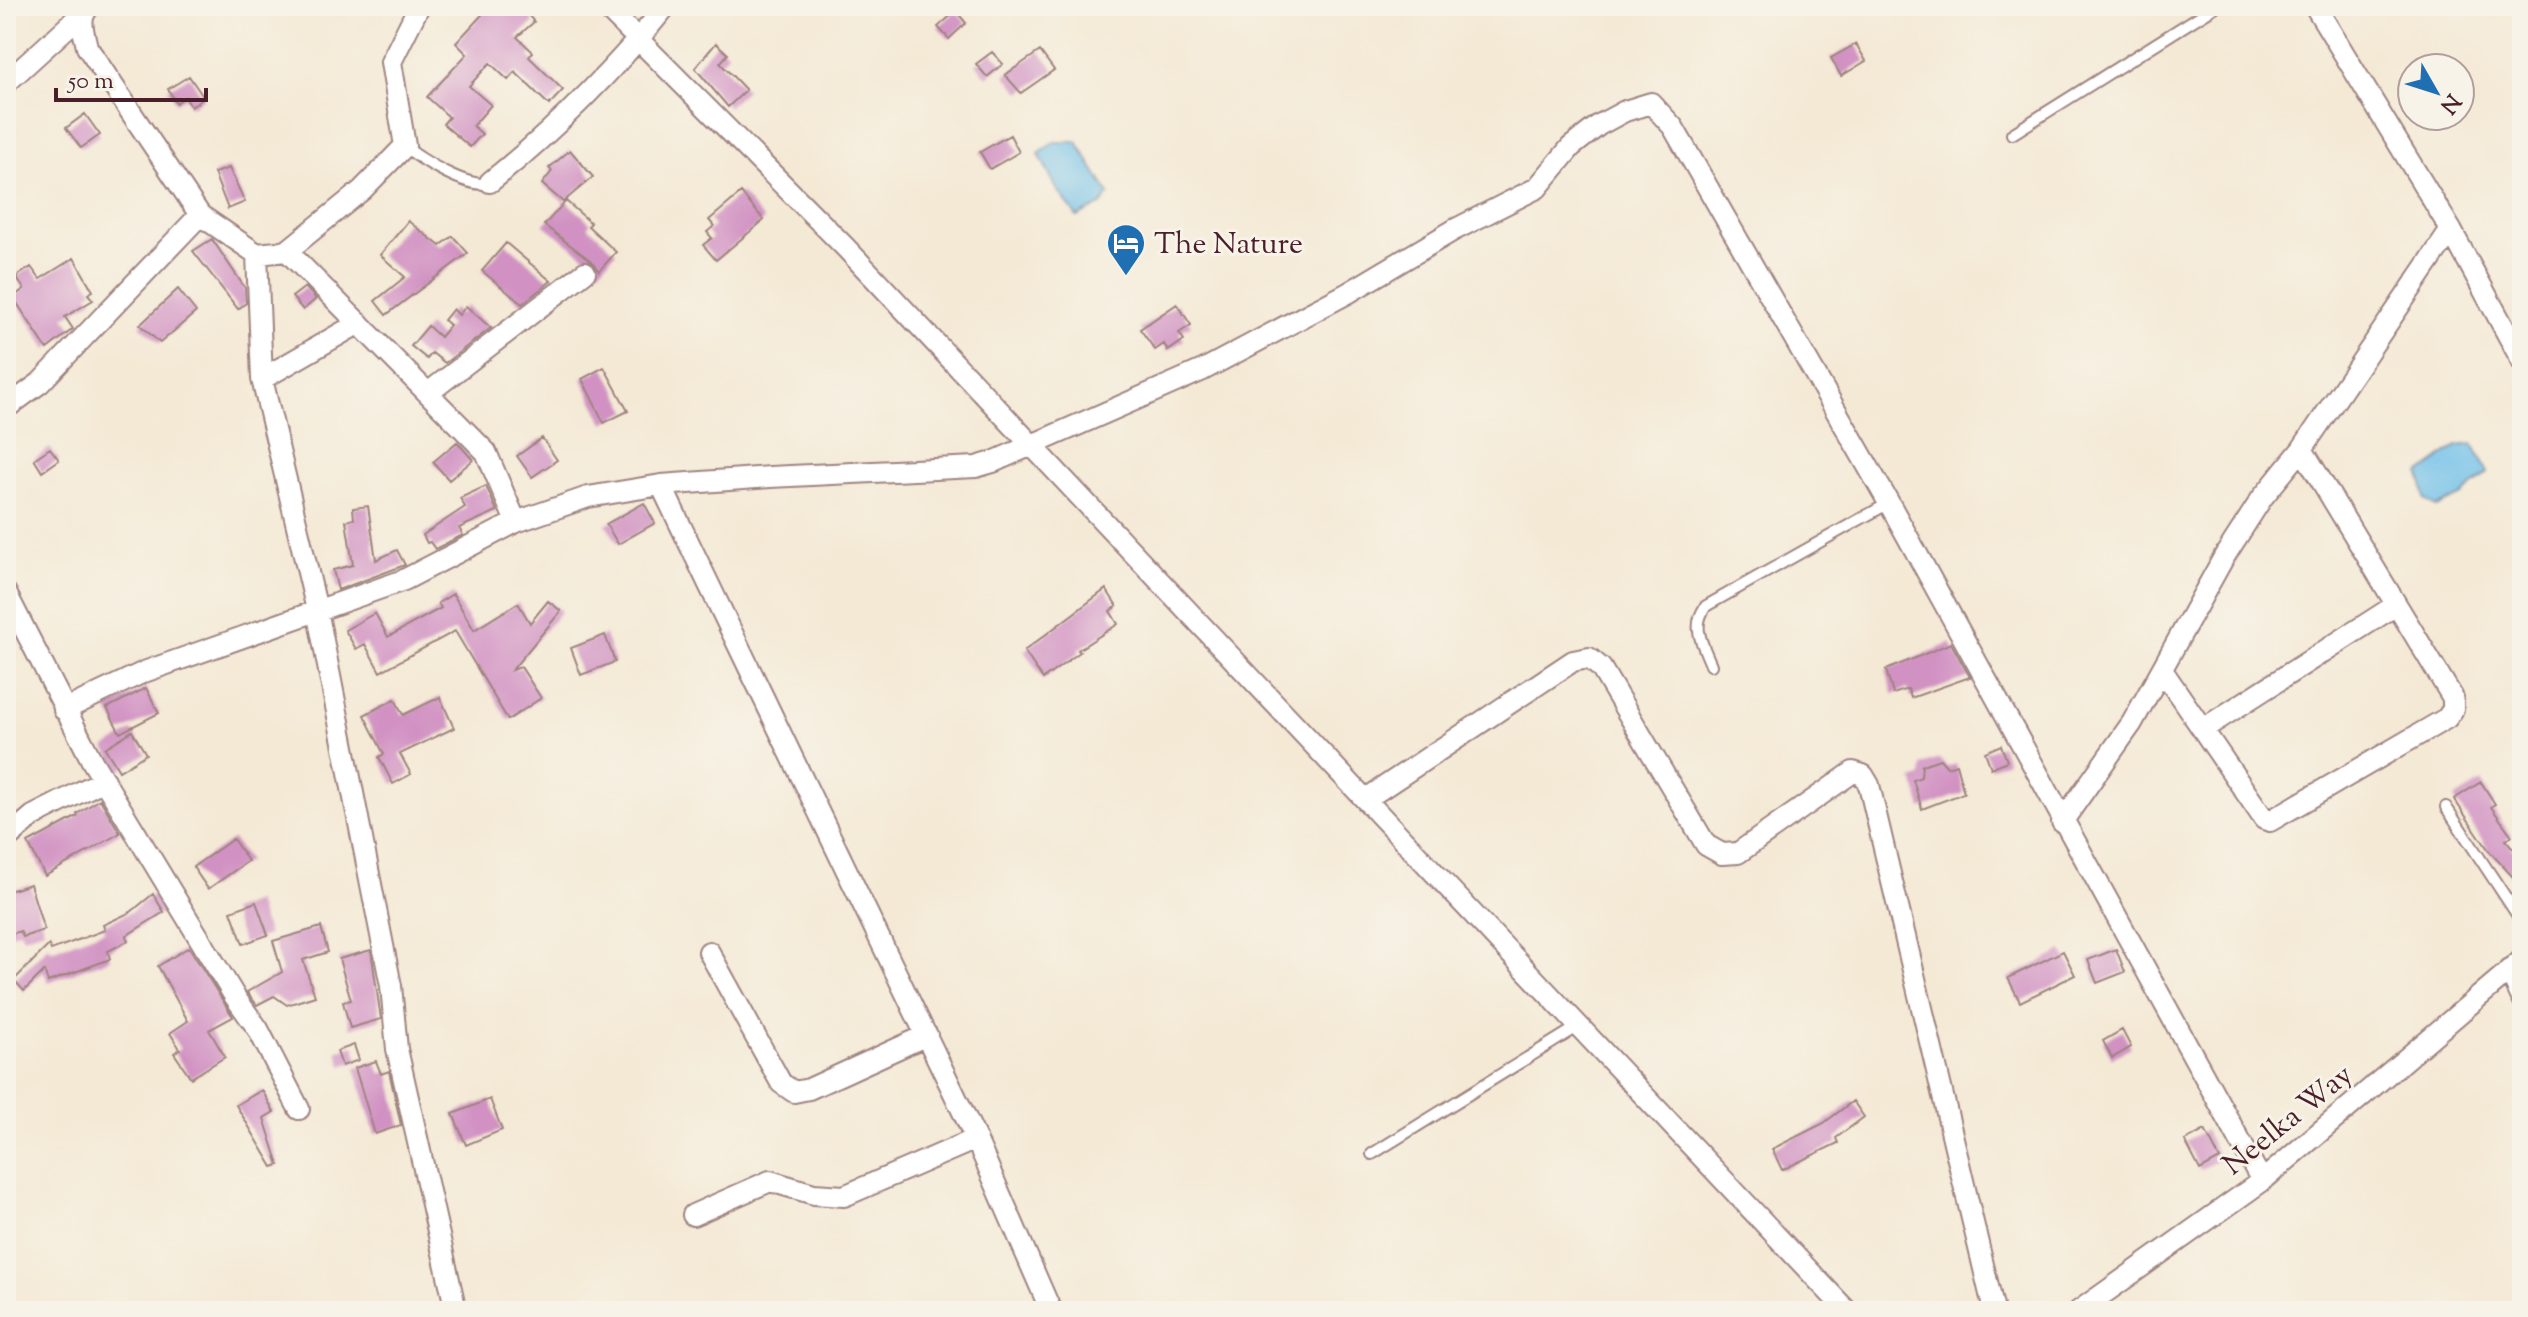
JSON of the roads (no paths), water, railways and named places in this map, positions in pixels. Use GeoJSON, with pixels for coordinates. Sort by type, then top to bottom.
{"type":"FeatureCollection","features":[{"type":"Feature","properties":{"kind":"street"},"geometry":{"type":"LineString","coordinates":[[87,9],[81,24],[87,47],[200,215],[257,254],[287,251],[362,190],[405,146],[391,62],[419,6]]}},
{"type":"Feature","properties":{"kind":"street"},"geometry":{"type":"LineString","coordinates":[[605,6],[846,248],[1016,431],[1034,445],[1847,1311]]}},
{"type":"Feature","properties":{"kind":"street"},"geometry":{"type":"LineString","coordinates":[[490,182],[553,128],[638,40],[666,6]]}},
{"type":"Feature","properties":{"kind":"street"},"geometry":{"type":"LineString","coordinates":[[2315,6],[2451,230],[2522,361]]}},
{"type":"Feature","properties":{"kind":"street"},"geometry":{"type":"LineString","coordinates":[[6,83],[87,9]]}},
{"type":"Feature","properties":{"kind":"street"},"geometry":{"type":"LineString","coordinates":[[64,710],[144,672],[404,580],[516,522],[594,495],[661,485],[976,467],[1034,445],[1203,370],[1348,293],[1454,230],[1537,188],[1571,147],[1599,125],[1625,111],[1651,103],[1673,127],[1889,503],[2262,1181]]}},
{"type":"Feature","properties":{"kind":"street"},"geometry":{"type":"LineString","coordinates":[[6,408],[40,383],[200,215]]}},
{"type":"Feature","properties":{"kind":"street"},"geometry":{"type":"LineString","coordinates":[[2062,822],[2132,723],[2224,557],[2262,498],[2302,449],[2451,230]]}},
{"type":"Feature","properties":{"kind":"street"},"geometry":{"type":"LineString","coordinates":[[287,251],[486,452],[516,522]]}},
{"type":"Feature","properties":{"kind":"street"},"geometry":{"type":"LineString","coordinates":[[257,254],[262,379],[317,610],[391,986],[397,1049],[456,1311]]}},
{"type":"Feature","properties":{"kind":"street"},"geometry":{"type":"LineString","coordinates":[[428,393],[585,272]]}},
{"type":"Feature","properties":{"kind":"street"},"geometry":{"type":"LineString","coordinates":[[262,379],[359,323]]}},
{"type":"Feature","properties":{"kind":"street"},"geometry":{"type":"LineString","coordinates":[[2162,670],[2264,819],[2270,821],[2447,718],[2453,709],[2453,698],[2302,449]]}},
{"type":"Feature","properties":{"kind":"street"},"geometry":{"type":"LineString","coordinates":[[661,485],[927,1035],[1051,1311]]}},
{"type":"Feature","properties":{"kind":"street"},"geometry":{"type":"LineString","coordinates":[[6,593],[64,710],[235,997],[258,1029],[299,1109]]}},
{"type":"Feature","properties":{"kind":"street"},"geometry":{"type":"LineString","coordinates":[[2203,729],[2396,605]]}},
{"type":"Feature","properties":{"kind":"street"},"geometry":{"type":"LineString","coordinates":[[1366,799],[1573,661],[1589,658],[1601,668],[1706,845],[1722,854],[1738,853],[1853,772],[1863,775],[1872,800],[1994,1311]]}},
{"type":"Feature","properties":{"kind":"street"},"geometry":{"type":"LineString","coordinates":[[6,839],[33,816],[104,780]]}},
{"type":"Feature","properties":{"kind":"street"},"geometry":{"type":"LineString","coordinates":[[709,952],[781,1083],[794,1092],[809,1089],[927,1035]]}},
{"type":"Feature","properties":{"kind":"street"},"geometry":{"type":"LineString","coordinates":[[2515,965],[2522,998]]}},
{"type":"Feature","properties":{"kind":"street","name":"Neelka Way"},"geometry":{"type":"LineString","coordinates":[[2079,1311],[2262,1181],[2361,1100],[2515,965]]}},
{"type":"Feature","properties":{"kind":"street"},"geometry":{"type":"LineString","coordinates":[[693,1215],[770,1181],[814,1194],[844,1196],[976,1139]]}},
{"type":"Feature","properties":{"kind":"lane"},"geometry":{"type":"LineString","coordinates":[[2012,134],[2216,6]]}},
{"type":"Feature","properties":{"kind":"lane"},"geometry":{"type":"LineString","coordinates":[[405,146],[428,165],[475,184],[490,182]]}},
{"type":"Feature","properties":{"kind":"lane"},"geometry":{"type":"LineString","coordinates":[[1711,665],[1698,632],[1699,616],[1706,606],[1889,503]]}},
{"type":"Feature","properties":{"kind":"lane"},"geometry":{"type":"LineString","coordinates":[[2446,807],[2522,922]]}},
{"type":"Feature","properties":{"kind":"lane"},"geometry":{"type":"LineString","coordinates":[[1372,1154],[1579,1026]]}},
{"type":"Feature","properties":{"kind":"water"},"geometry":{"type":"Polygon","coordinates":[[[1054,142],[1077,142],[1109,194],[1101,205],[1077,217],[1057,189],[1039,154],[1054,142]]]}},
{"type":"Feature","properties":{"kind":"water"},"geometry":{"type":"Polygon","coordinates":[[[2473,444],[2488,473],[2461,496],[2436,507],[2425,500],[2420,474],[2457,446],[2473,444]]]}},
{"type":"Feature","properties":{"kind":"place","name":"The Nature"},"geometry":{"type":"Point","coordinates":[1126,277]}}]}
